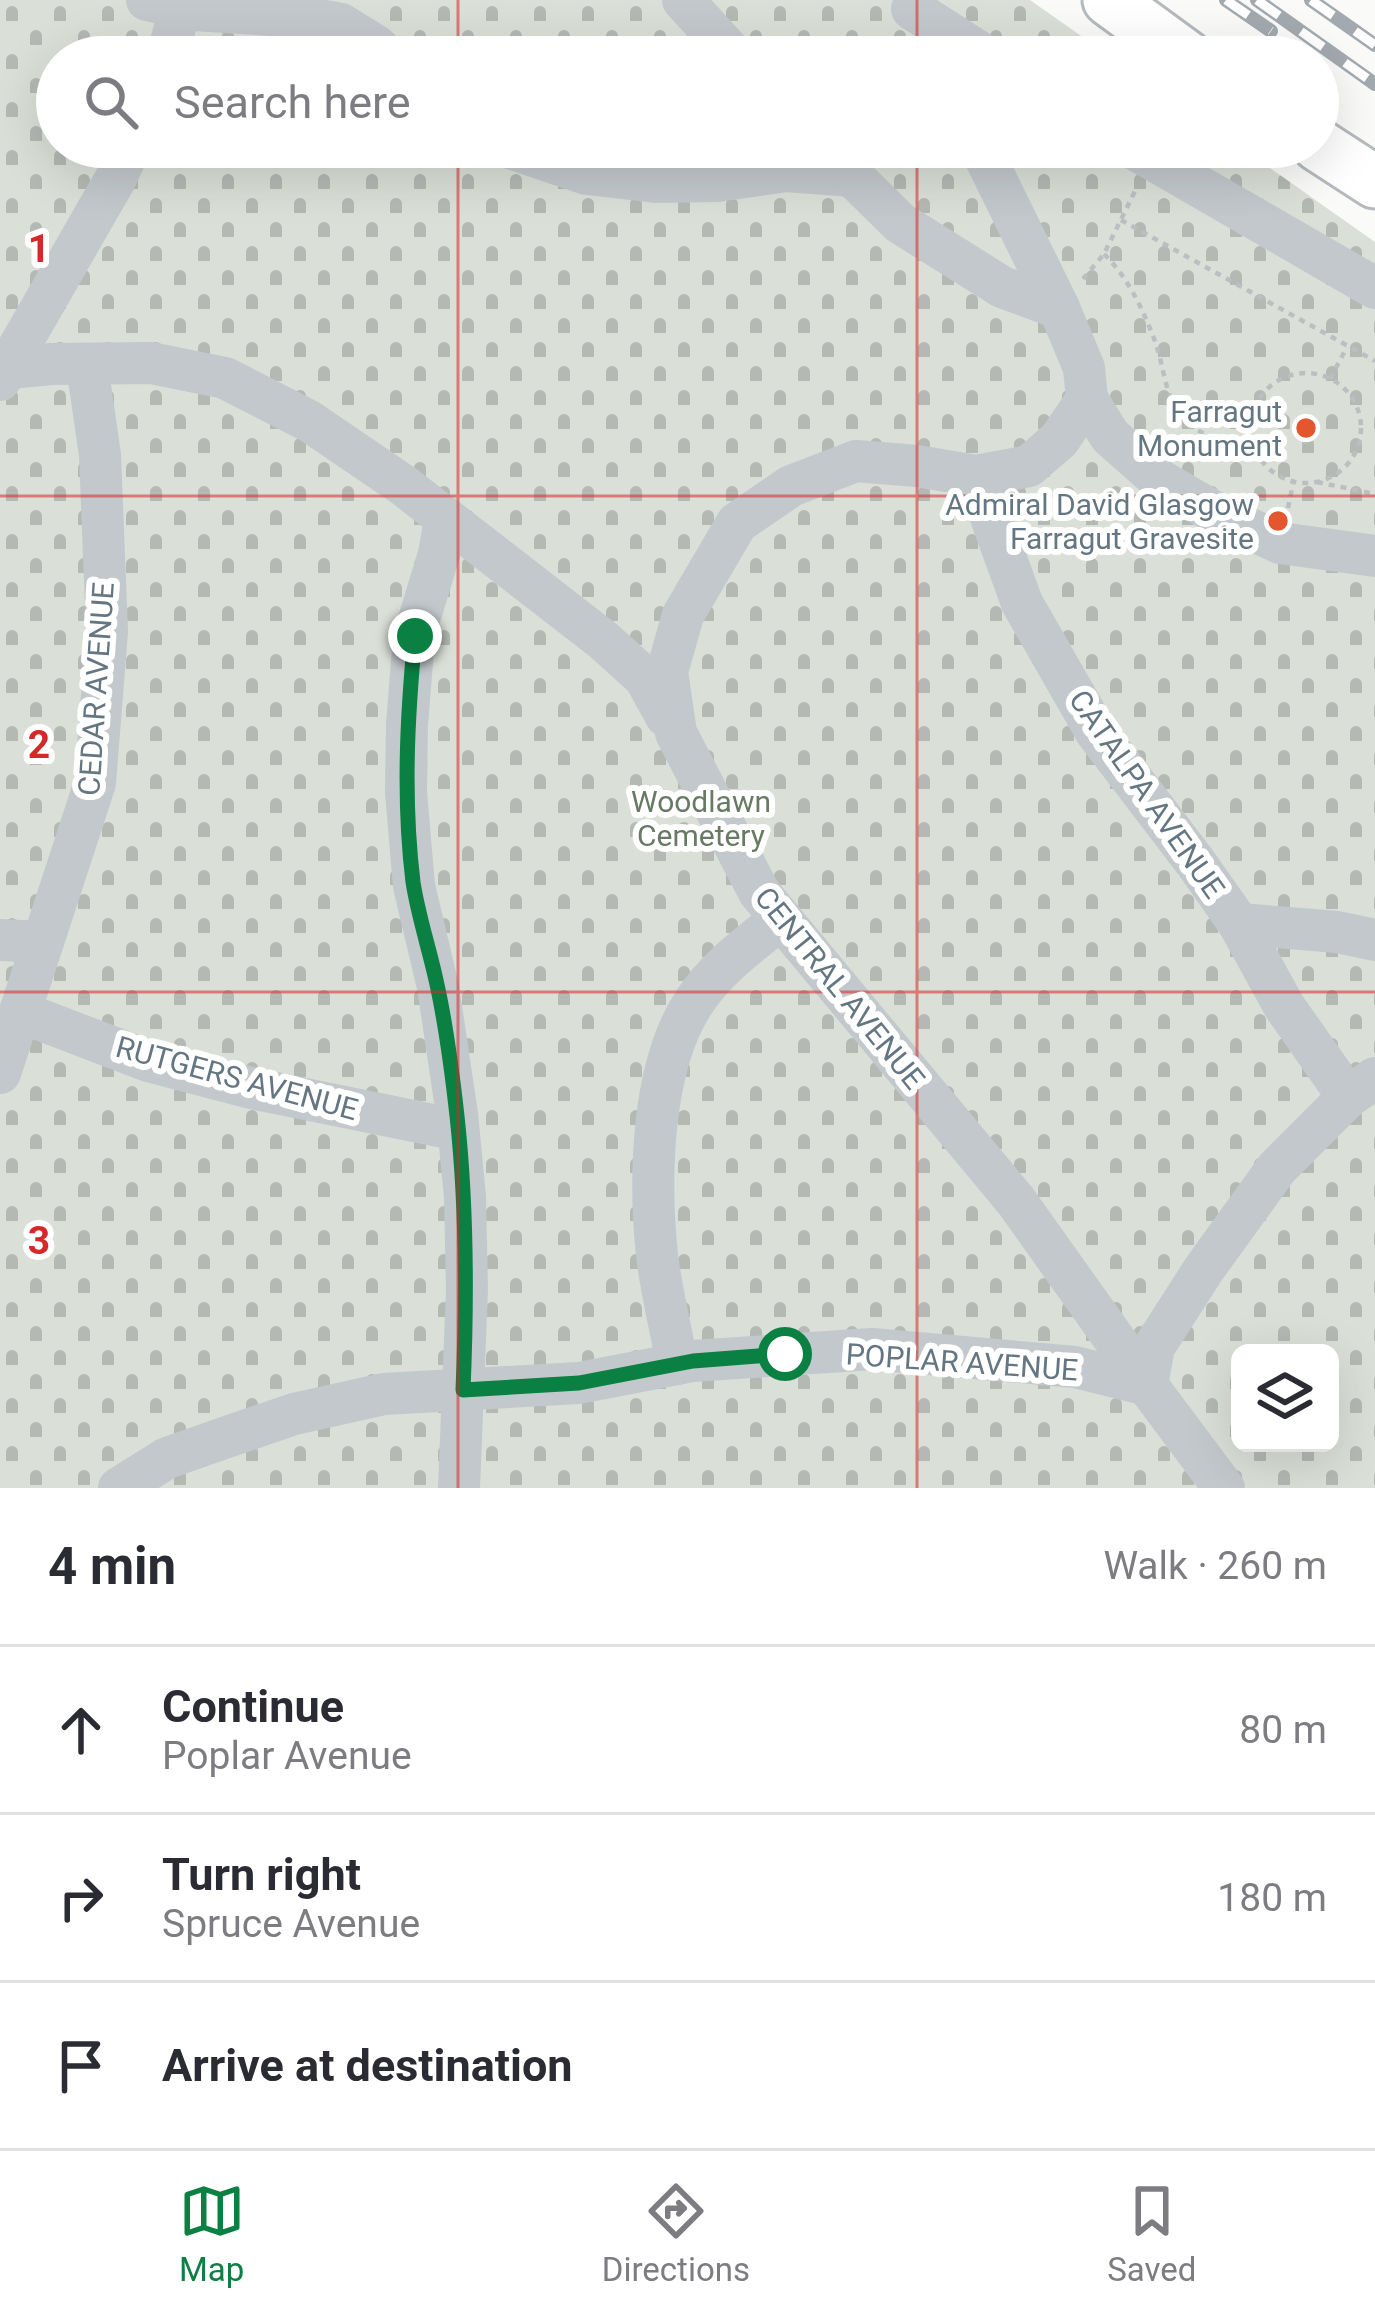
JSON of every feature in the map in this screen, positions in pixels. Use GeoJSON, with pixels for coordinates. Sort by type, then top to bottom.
{"type":"FeatureCollection","features":[{"type":"Feature","properties":{"kind":"main road"},"geometry":{"type":"LineString","coordinates":[[1108,0],[1158,36]]}},
{"type":"Feature","properties":{"kind":"main road"},"geometry":{"type":"LineString","coordinates":[[1339,159],[1375,182]]}},
{"type":"Feature","properties":{"kind":"lane"},"geometry":{"type":"LineString","coordinates":[[683,0],[716,36]]}},
{"type":"Feature","properties":{"kind":"lane"},"geometry":{"type":"LineString","coordinates":[[166,36],[167,2],[303,17],[341,24],[360,36]]}},
{"type":"Feature","properties":{"kind":"lane"},"geometry":{"type":"LineString","coordinates":[[909,4],[925,36]]}},
{"type":"Feature","properties":{"kind":"lane"},"geometry":{"type":"LineString","coordinates":[[909,4],[956,36]]}},
{"type":"Feature","properties":{"kind":"lane"},"geometry":{"type":"LineString","coordinates":[[3,373],[118,168]]}},
{"type":"Feature","properties":{"kind":"lane"},"geometry":{"type":"LineString","coordinates":[[569,168],[656,182],[716,181],[803,168]]}},
{"type":"Feature","properties":{"kind":"lane"},"geometry":{"type":"LineString","coordinates":[[844,168],[900,223],[1002,287],[1059,308]]}},
{"type":"Feature","properties":{"kind":"lane"},"geometry":{"type":"LineString","coordinates":[[990,168],[1059,308],[1084,368],[1087,399],[1110,436],[1161,481],[1280,543],[1375,556]]}},
{"type":"Feature","properties":{"kind":"lane"},"geometry":{"type":"LineString","coordinates":[[1138,168],[1375,288]]}},
{"type":"Feature","properties":{"kind":"lane"},"geometry":{"type":"LineString","coordinates":[[3,373],[51,364],[151,363],[225,378],[309,422],[403,485],[603,640],[645,678],[676,733]]}},
{"type":"Feature","properties":{"kind":"lane","name":"CEDAR AVENUE"},"geometry":{"type":"LineString","coordinates":[[0,1072],[95,783],[107,631],[100,455],[87,364]]}},
{"type":"Feature","properties":{"kind":"lane","name":"CENTRAL AVENUE"},"geometry":{"type":"LineString","coordinates":[[1087,399],[1059,440],[1029,466],[976,476],[856,461],[791,486],[737,524],[683,615],[667,673],[676,733],[759,892],[1016,1201],[1224,1488]]}},
{"type":"Feature","properties":{"kind":"lane","name":"CATALPA AVENUE"},"geometry":{"type":"LineString","coordinates":[[976,476],[1022,603],[1096,732],[1239,924],[1285,1006],[1362,1087]]}},
{"type":"Feature","properties":{"kind":"lane"},"geometry":{"type":"LineString","coordinates":[[445,519],[415,636],[406,725],[406,792],[414,886],[438,987],[465,1197],[467,1290],[459,1488]]}},
{"type":"Feature","properties":{"kind":"lane"},"geometry":{"type":"LineString","coordinates":[[677,1364],[657,1258],[654,1210],[654,1156],[676,1032],[696,998],[726,964],[781,919]]}},
{"type":"Feature","properties":{"kind":"lane"},"geometry":{"type":"LineString","coordinates":[[1239,924],[1375,940]]}},
{"type":"Feature","properties":{"kind":"lane"},"geometry":{"type":"LineString","coordinates":[[0,940],[43,942]]}},
{"type":"Feature","properties":{"kind":"lane","name":"RUTGERS AVENUE"},"geometry":{"type":"LineString","coordinates":[[20,1012],[148,1061],[251,1088],[458,1130]]}},
{"type":"Feature","properties":{"kind":"lane"},"geometry":{"type":"LineString","coordinates":[[1147,1385],[1154,1348],[1204,1269],[1277,1168],[1362,1087]]}},
{"type":"Feature","properties":{"kind":"lane","name":"POPLAR AVENUE"},"geometry":{"type":"LineString","coordinates":[[119,1488],[167,1458],[294,1414],[384,1394],[579,1383],[677,1364],[872,1349],[1075,1367],[1147,1385]]}},
{"type":"Feature","properties":{"kind":"path"},"geometry":{"type":"LineString","coordinates":[[1059,308],[1104,254],[1121,220],[1134,168]]}},
{"type":"Feature","properties":{"kind":"path"},"geometry":{"type":"LineString","coordinates":[[1121,220],[1375,361]]}},
{"type":"Feature","properties":{"kind":"path"},"geometry":{"type":"LineString","coordinates":[[1104,254],[1122,271],[1154,339],[1181,417],[1213,439],[1262,460]]}},
{"type":"Feature","properties":{"kind":"path"},"geometry":{"type":"LineString","coordinates":[[1330,379],[1348,346]]}},
{"type":"Feature","properties":{"kind":"path"},"geometry":{"type":"LineString","coordinates":[[1295,374],[1330,379],[1344,388],[1360,418],[1356,452],[1333,477],[1305,484],[1281,478],[1253,444],[1255,408],[1264,392],[1295,374]]}},
{"type":"Feature","properties":{"kind":"path"},"geometry":{"type":"LineString","coordinates":[[1317,482],[1375,494]]}},
{"type":"Feature","properties":{"kind":"green space","name":"Woodlawn Cemetery"},"geometry":{"type":"Polygon","coordinates":[[[0,0],[1030,0],[1081,36],[36,36],[36,168],[1270,168],[1375,242],[1375,1488],[0,1488],[0,0]]]}},
{"type":"Feature","properties":{"kind":"railway"},"geometry":{"type":"LineString","coordinates":[[1226,0],[1271,31]]}},
{"type":"Feature","properties":{"kind":"railway"},"geometry":{"type":"LineString","coordinates":[[1257,0],[1308,36]]}},
{"type":"Feature","properties":{"kind":"railway"},"geometry":{"type":"LineString","coordinates":[[1311,0],[1375,45]]}},
{"type":"Feature","properties":{"kind":"railway"},"geometry":{"type":"LineString","coordinates":[[1339,58],[1375,84]]}},
{"type":"Feature","properties":{"kind":"place","name":"Farragut Monument"},"geometry":{"type":"Point","coordinates":[1306,428]}},
{"type":"Feature","properties":{"kind":"place","name":"Admiral David Glasgow Farragut Gravesite"},"geometry":{"type":"Point","coordinates":[1278,521]}},
{"type":"Feature","properties":{"kind":"route"},"geometry":{"type":"LineString","coordinates":[[415,636],[406,725],[406,792],[414,886],[438,987],[465,1197],[463,1390],[579,1383],[693,1361],[785,1354]]}}]}
